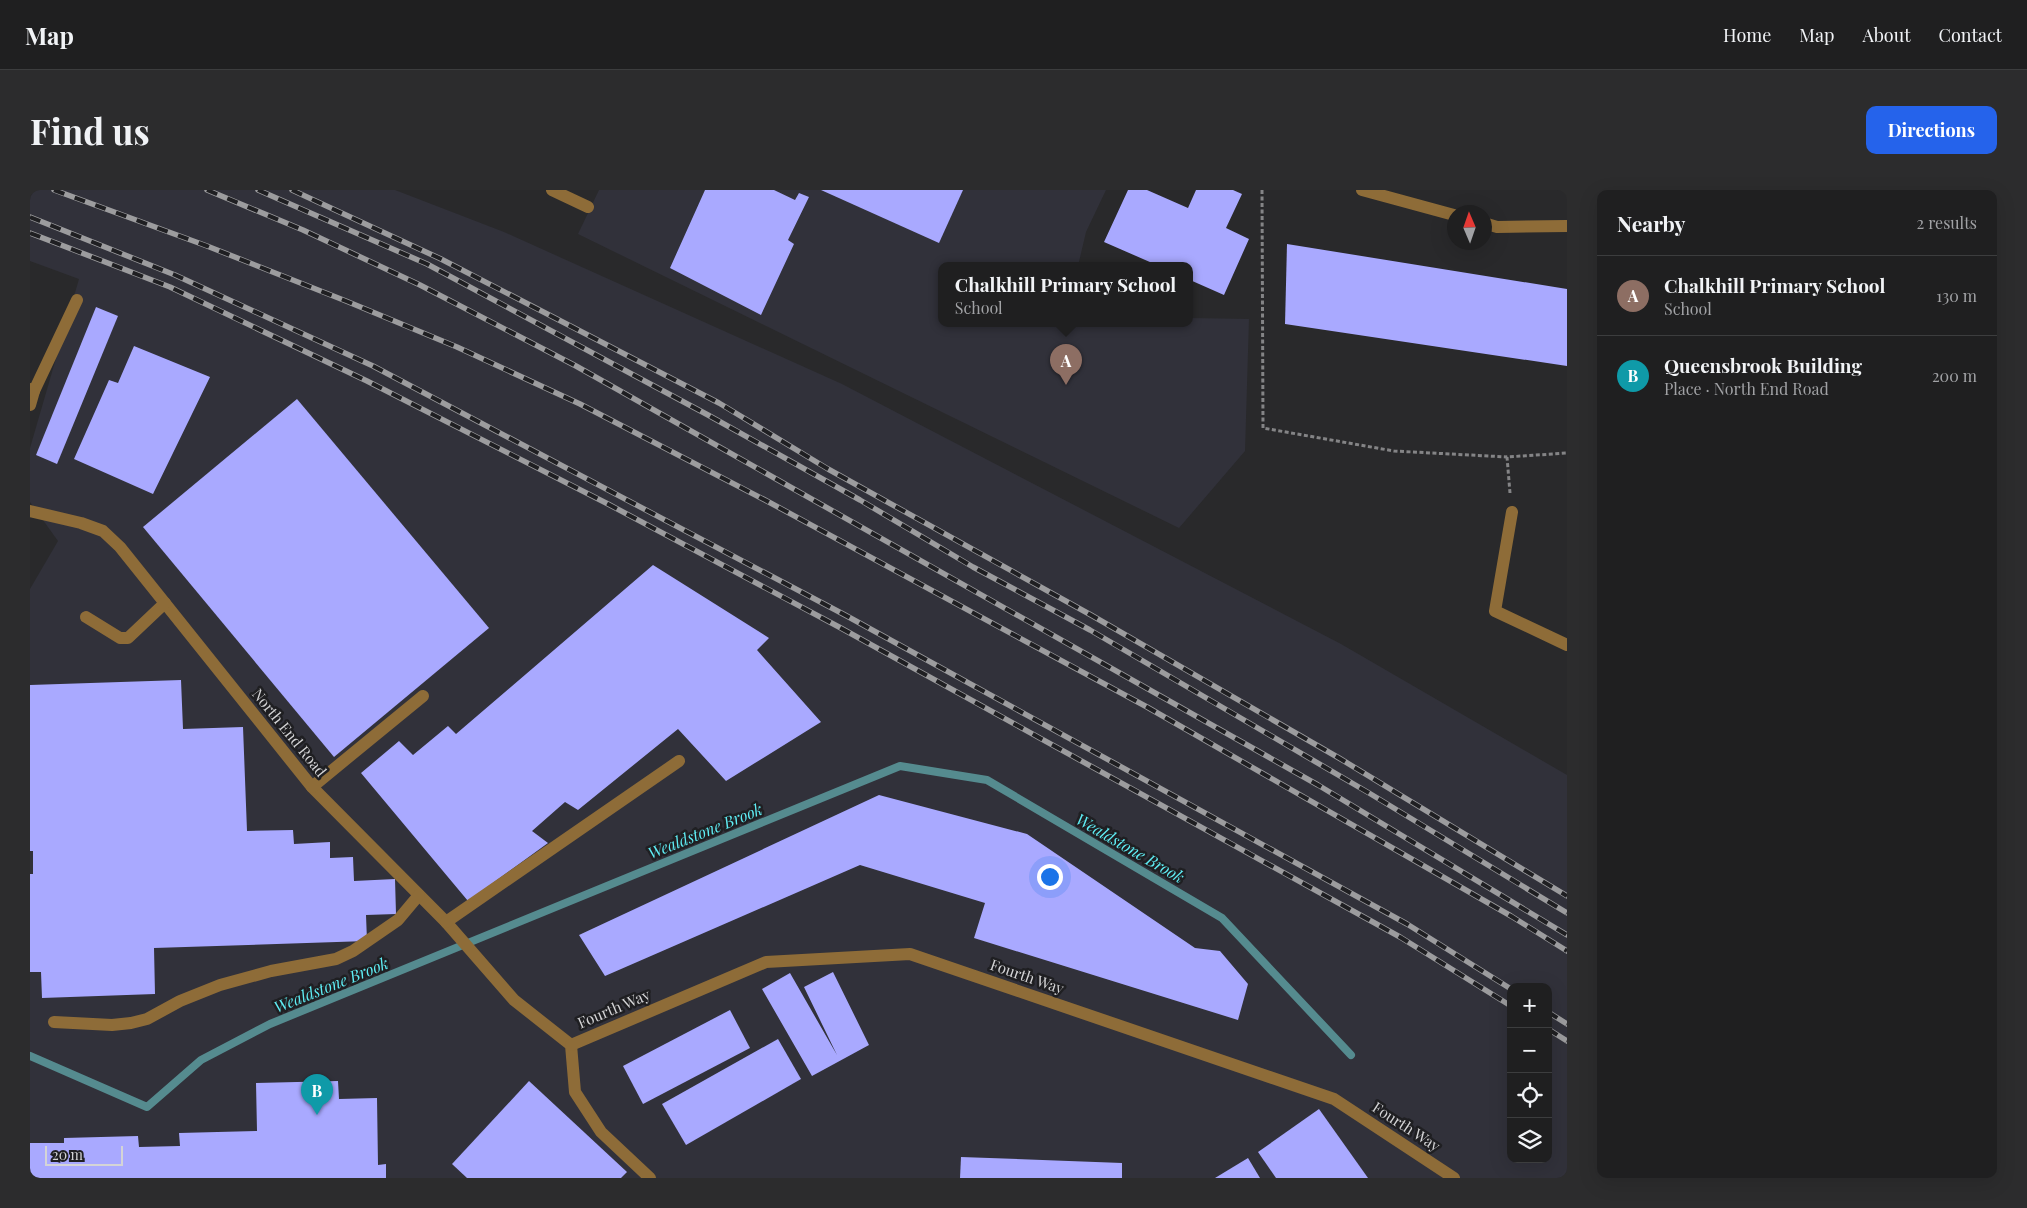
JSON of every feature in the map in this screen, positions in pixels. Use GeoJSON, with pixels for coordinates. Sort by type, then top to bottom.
{"type":"FeatureCollection","features":[{"type":"Feature","properties":{"kind":"street"},"geometry":{"type":"LineString","coordinates":[[1362,190],[1447,213]]}},
{"type":"Feature","properties":{"kind":"street"},"geometry":{"type":"LineString","coordinates":[[560,192],[588,207]]}},
{"type":"Feature","properties":{"kind":"street"},"geometry":{"type":"LineString","coordinates":[[1492,225],[1567,226]]}},
{"type":"Feature","properties":{"kind":"street"},"geometry":{"type":"LineString","coordinates":[[30,405],[32,390],[77,300]]}},
{"type":"Feature","properties":{"kind":"street","name":"North End Road"},"geometry":{"type":"LineString","coordinates":[[30,511],[81,523],[103,531],[120,548],[312,787],[446,922],[514,1000]]}},
{"type":"Feature","properties":{"kind":"street"},"geometry":{"type":"LineString","coordinates":[[1512,512],[1495,611],[1567,645]]}},
{"type":"Feature","properties":{"kind":"street"},"geometry":{"type":"LineString","coordinates":[[86,616],[120,638],[128,638],[165,603]]}},
{"type":"Feature","properties":{"kind":"street"},"geometry":{"type":"LineString","coordinates":[[312,787],[423,696]]}},
{"type":"Feature","properties":{"kind":"street"},"geometry":{"type":"LineString","coordinates":[[446,922],[679,761]]}},
{"type":"Feature","properties":{"kind":"street"},"geometry":{"type":"LineString","coordinates":[[54,1022],[112,1025],[131,1023],[147,1019],[180,1001],[220,986],[271,971],[336,958],[353,951],[398,920],[419,895]]}},
{"type":"Feature","properties":{"kind":"street","name":"Fourth Way"},"geometry":{"type":"LineString","coordinates":[[571,1045],[766,962],[910,954],[1334,1099],[1454,1178]]}},
{"type":"Feature","properties":{"kind":"street","name":"Fourth Way"},"geometry":{"type":"LineString","coordinates":[[514,1000],[571,1045],[575,1092],[601,1132],[650,1178]]}},
{"type":"Feature","properties":{"kind":"path"},"geometry":{"type":"LineString","coordinates":[[1262,190],[1263,428],[1394,451],[1507,457],[1567,453]]}},
{"type":"Feature","properties":{"kind":"path"},"geometry":{"type":"LineString","coordinates":[[1507,457],[1512,512]]}},
{"type":"Feature","properties":{"kind":"shaded area"},"geometry":{"type":"Polygon","coordinates":[[[30,190],[395,190],[504,232],[842,384],[1341,644],[1567,775],[1567,1178],[30,1178],[30,589],[58,541],[30,502],[30,448],[79,279],[30,261],[30,190]]]}},
{"type":"Feature","properties":{"kind":"shaded area"},"geometry":{"type":"Polygon","coordinates":[[[599,190],[1106,190],[1086,232],[1079,262],[938,262],[938,327],[1193,327],[1193,318],[1249,319],[1245,451],[1179,528],[578,234],[599,190]]]}},
{"type":"Feature","properties":{"kind":"building"},"geometry":{"type":"Polygon","coordinates":[[[705,190],[774,190],[795,200],[799,193],[809,197],[788,240],[794,244],[761,315],[670,268],[705,190]]]}},
{"type":"Feature","properties":{"kind":"building"},"geometry":{"type":"Polygon","coordinates":[[[821,190],[963,190],[939,243],[821,190]]]}},
{"type":"Feature","properties":{"kind":"building"},"geometry":{"type":"Polygon","coordinates":[[[1128,190],[1147,190],[1188,208],[1196,190],[1233,190],[1242,194],[1226,228],[1249,239],[1224,295],[1193,281],[1193,262],[1150,262],[1104,242],[1128,190]]]}},
{"type":"Feature","properties":{"kind":"building"},"geometry":{"type":"Polygon","coordinates":[[[1287,244],[1567,289],[1567,366],[1285,324],[1287,244]]]}},
{"type":"Feature","properties":{"kind":"building"},"geometry":{"type":"Polygon","coordinates":[[[96,307],[118,316],[57,464],[36,455],[96,307]]]}},
{"type":"Feature","properties":{"kind":"building"},"geometry":{"type":"Polygon","coordinates":[[[134,346],[210,377],[153,494],[74,459],[109,380],[118,383],[134,346]]]}},
{"type":"Feature","properties":{"kind":"building"},"geometry":{"type":"Polygon","coordinates":[[[297,399],[489,628],[334,757],[143,527],[297,399]]]}},
{"type":"Feature","properties":{"kind":"building"},"geometry":{"type":"Polygon","coordinates":[[[653,565],[769,638],[757,650],[821,722],[726,781],[678,729],[578,810],[565,802],[532,831],[548,843],[468,901],[361,773],[399,741],[413,755],[448,726],[456,734],[653,565]]]}},
{"type":"Feature","properties":{"kind":"building"},"geometry":{"type":"Polygon","coordinates":[[[181,680],[183,729],[243,727],[247,831],[293,830],[294,844],[330,842],[330,858],[353,857],[354,881],[395,879],[396,914],[366,915],[367,941],[154,948],[155,994],[42,998],[41,972],[30,972],[30,874],[33,874],[33,851],[30,851],[30,685],[181,680]]]}},
{"type":"Feature","properties":{"kind":"building"},"geometry":{"type":"Polygon","coordinates":[[[879,795],[1027,834],[1195,948],[1220,951],[1248,984],[1238,1020],[974,938],[985,903],[860,865],[605,976],[579,935],[879,795]]]}},
{"type":"Feature","properties":{"kind":"building"},"geometry":{"type":"Polygon","coordinates":[[[833,972],[869,1045],[812,1076],[762,989],[790,973],[837,1055],[804,987],[833,972]]]}},
{"type":"Feature","properties":{"kind":"building"},"geometry":{"type":"Polygon","coordinates":[[[730,1010],[750,1048],[643,1104],[623,1066],[730,1010]]]}},
{"type":"Feature","properties":{"kind":"building"},"geometry":{"type":"Polygon","coordinates":[[[778,1039],[801,1079],[686,1145],[662,1104],[778,1039]]]}},
{"type":"Feature","properties":{"kind":"building"},"geometry":{"type":"Polygon","coordinates":[[[338,1081],[339,1099],[377,1098],[378,1165],[386,1164],[386,1178],[30,1178],[30,1143],[64,1143],[64,1138],[138,1136],[139,1147],[180,1146],[179,1133],[257,1131],[256,1083],[338,1081]]]}},
{"type":"Feature","properties":{"kind":"building"},"geometry":{"type":"Polygon","coordinates":[[[529,1081],[627,1172],[621,1178],[467,1178],[452,1164],[529,1081]]]}},
{"type":"Feature","properties":{"kind":"building"},"geometry":{"type":"Polygon","coordinates":[[[1319,1109],[1368,1178],[1276,1178],[1258,1152],[1319,1109]]]}},
{"type":"Feature","properties":{"kind":"building"},"geometry":{"type":"Polygon","coordinates":[[[961,1157],[1122,1163],[1122,1178],[960,1178],[961,1157]]]}},
{"type":"Feature","properties":{"kind":"building"},"geometry":{"type":"Polygon","coordinates":[[[1248,1158],[1260,1178],[1215,1178],[1248,1158]]]}},
{"type":"Feature","properties":{"kind":"waterway","name":"Wealdstone Brook"},"geometry":{"type":"LineString","coordinates":[[30,1056],[147,1107],[201,1060],[270,1024],[900,766],[987,780],[1222,918],[1351,1055]]}},
{"type":"Feature","properties":{"kind":"railway"},"geometry":{"type":"LineString","coordinates":[[54,190],[207,246],[346,301],[457,347],[580,404],[765,500],[1147,707],[1511,916],[1567,951]]}},
{"type":"Feature","properties":{"kind":"railway"},"geometry":{"type":"LineString","coordinates":[[207,190],[303,230],[420,285],[576,366],[1318,785],[1567,935]]}},
{"type":"Feature","properties":{"kind":"railway"},"geometry":{"type":"LineString","coordinates":[[258,190],[427,264],[708,415],[860,500],[973,567],[1090,630],[1369,793],[1567,913]]}},
{"type":"Feature","properties":{"kind":"railway"},"geometry":{"type":"LineString","coordinates":[[292,190],[441,259],[719,403],[828,469],[1091,615],[1339,758],[1567,896]]}},
{"type":"Feature","properties":{"kind":"railway"},"geometry":{"type":"LineString","coordinates":[[30,217],[175,275],[373,366],[845,615],[1407,924],[1507,986]]}},
{"type":"Feature","properties":{"kind":"railway"},"geometry":{"type":"LineString","coordinates":[[30,233],[170,287],[367,381],[608,504],[839,627],[1400,937],[1507,1004]]}},
{"type":"Feature","properties":{"kind":"railway"},"geometry":{"type":"LineString","coordinates":[[1552,1015],[1567,1024]]}},
{"type":"Feature","properties":{"kind":"railway"},"geometry":{"type":"LineString","coordinates":[[1552,1032],[1567,1041]]}},
{"type":"Feature","properties":{"kind":"place","name":"Chalkhill Primary School"},"geometry":{"type":"Point","coordinates":[1066,385]}},
{"type":"Feature","properties":{"kind":"place","name":"Queensbrook Building"},"geometry":{"type":"Point","coordinates":[317,1115]}}]}
